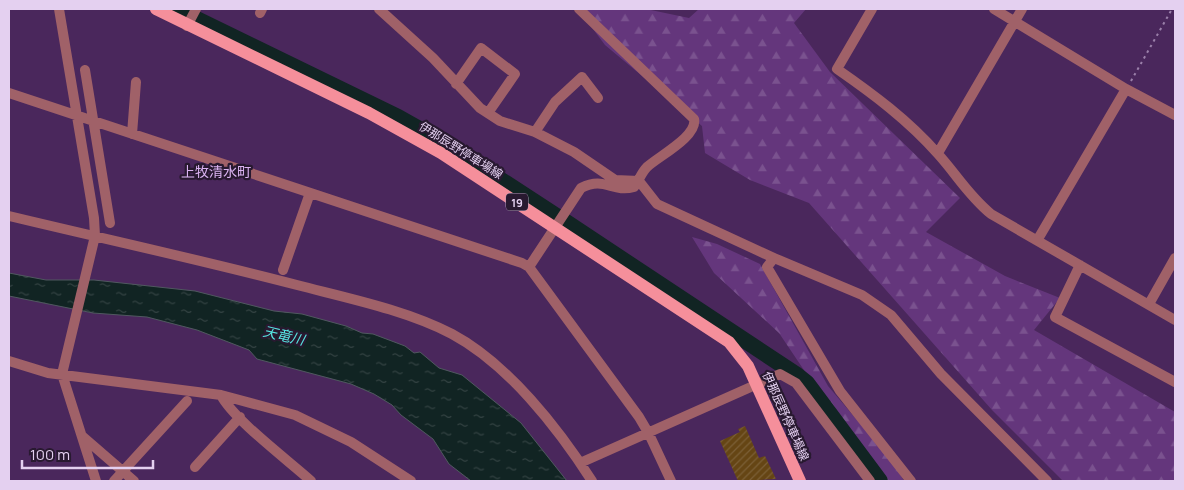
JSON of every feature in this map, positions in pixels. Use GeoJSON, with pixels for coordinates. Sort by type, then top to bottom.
{"type":"FeatureCollection","features":[{"type":"Feature","properties":{"kind":"main road","name":"伊那辰野停車場線"},"geometry":{"type":"LineString","coordinates":[[156,9],[410,135],[555,227],[729,342],[748,366],[800,481]]}},
{"type":"Feature","properties":{"kind":"street"},"geometry":{"type":"LineString","coordinates":[[59,9],[92,209],[94,239],[62,374],[96,481]]}},
{"type":"Feature","properties":{"kind":"street"},"geometry":{"type":"LineString","coordinates":[[187,26],[196,9]]}},
{"type":"Feature","properties":{"kind":"street"},"geometry":{"type":"LineString","coordinates":[[379,9],[433,58],[456,84],[488,114],[500,121],[535,132],[574,152],[614,180],[639,181],[658,204],[774,258],[862,295],[891,315],[941,374],[1047,481]]}},
{"type":"Feature","properties":{"kind":"street"},"geometry":{"type":"LineString","coordinates":[[528,267],[581,188],[591,183],[600,182],[618,188],[629,188],[639,181],[646,168],[691,133],[696,124],[694,119],[580,9]]}},
{"type":"Feature","properties":{"kind":"street"},"geometry":{"type":"LineString","coordinates":[[872,9],[836,69],[886,103],[938,154],[973,200],[991,214],[1038,239],[1175,320]]}},
{"type":"Feature","properties":{"kind":"street"},"geometry":{"type":"LineString","coordinates":[[994,9],[1126,89],[1175,115]]}},
{"type":"Feature","properties":{"kind":"street"},"geometry":{"type":"LineString","coordinates":[[938,154],[1022,9]]}},
{"type":"Feature","properties":{"kind":"street"},"geometry":{"type":"LineString","coordinates":[[456,84],[480,48],[515,74],[488,114]]}},
{"type":"Feature","properties":{"kind":"street"},"geometry":{"type":"LineString","coordinates":[[85,70],[110,223]]}},
{"type":"Feature","properties":{"kind":"street"},"geometry":{"type":"LineString","coordinates":[[535,132],[556,102],[582,77],[598,98]]}},
{"type":"Feature","properties":{"kind":"street"},"geometry":{"type":"LineString","coordinates":[[132,134],[136,82]]}},
{"type":"Feature","properties":{"kind":"street"},"geometry":{"type":"LineString","coordinates":[[1038,239],[1126,89]]}},
{"type":"Feature","properties":{"kind":"street"},"geometry":{"type":"LineString","coordinates":[[9,93],[513,260],[528,267],[649,434],[671,481]]}},
{"type":"Feature","properties":{"kind":"street"},"geometry":{"type":"LineString","coordinates":[[283,270],[310,193]]}},
{"type":"Feature","properties":{"kind":"street"},"geometry":{"type":"LineString","coordinates":[[9,216],[94,239],[348,298],[413,319],[451,334],[498,368],[528,397],[592,481]]}},
{"type":"Feature","properties":{"kind":"street"},"geometry":{"type":"LineString","coordinates":[[774,258],[766,267],[840,392],[911,481]]}},
{"type":"Feature","properties":{"kind":"street"},"geometry":{"type":"LineString","coordinates":[[1148,304],[1175,258]]}},
{"type":"Feature","properties":{"kind":"street"},"geometry":{"type":"LineString","coordinates":[[1080,265],[1055,317],[1175,382]]}},
{"type":"Feature","properties":{"kind":"street"},"geometry":{"type":"LineString","coordinates":[[9,362],[48,373],[221,395],[295,415],[329,430],[382,460],[411,481]]}},
{"type":"Feature","properties":{"kind":"street"},"geometry":{"type":"LineString","coordinates":[[580,463],[649,434],[780,374],[796,383],[870,481]]}},
{"type":"Feature","properties":{"kind":"street"},"geometry":{"type":"LineString","coordinates":[[221,395],[240,417],[311,481]]}},
{"type":"Feature","properties":{"kind":"street"},"geometry":{"type":"LineString","coordinates":[[114,481],[187,401]]}},
{"type":"Feature","properties":{"kind":"street"},"geometry":{"type":"LineString","coordinates":[[195,467],[240,417]]}},
{"type":"Feature","properties":{"kind":"street"},"geometry":{"type":"LineString","coordinates":[[82,435],[134,481]]}},
{"type":"Feature","properties":{"kind":"path"},"geometry":{"type":"LineString","coordinates":[[1126,89],[1172,9]]}},
{"type":"Feature","properties":{"kind":"green space"},"geometry":{"type":"Polygon","coordinates":[[[578,9],[646,9],[689,18],[699,9],[806,9],[794,23],[830,72],[960,198],[926,232],[1005,276],[1060,298],[1034,330],[1175,412],[1175,481],[1063,481],[992,410],[809,203],[750,180],[705,153],[702,126],[605,45],[578,9]]]}},
{"type":"Feature","properties":{"kind":"green space"},"geometry":{"type":"Polygon","coordinates":[[[692,237],[717,244],[760,264],[828,386],[891,460],[904,481],[885,481],[839,422],[779,333],[714,273],[692,237]]]}},
{"type":"Feature","properties":{"kind":"water","name":"天竜川"},"geometry":{"type":"Polygon","coordinates":[[[9,273],[46,280],[94,280],[195,291],[274,311],[302,314],[346,326],[362,333],[373,334],[405,346],[414,353],[420,352],[439,368],[462,375],[521,423],[567,481],[471,481],[449,464],[433,439],[401,415],[392,405],[374,394],[351,384],[257,359],[249,350],[197,330],[147,317],[93,313],[9,296],[9,273]]]}},
{"type":"Feature","properties":{"kind":"building"},"geometry":{"type":"Polygon","coordinates":[[[745,426],[759,458],[765,456],[776,479],[738,481],[720,441],[740,432],[738,429],[745,426]]]}},
{"type":"Feature","properties":{"kind":"waterway"},"geometry":{"type":"LineString","coordinates":[[176,9],[398,117],[446,144],[558,217]]}},
{"type":"Feature","properties":{"kind":"waterway"},"geometry":{"type":"LineString","coordinates":[[563,220],[807,383],[880,481]]}},
{"type":"Feature","properties":{"kind":"district","name":"上牧清水町"},"geometry":{"type":"Point","coordinates":[216,171]}}]}
